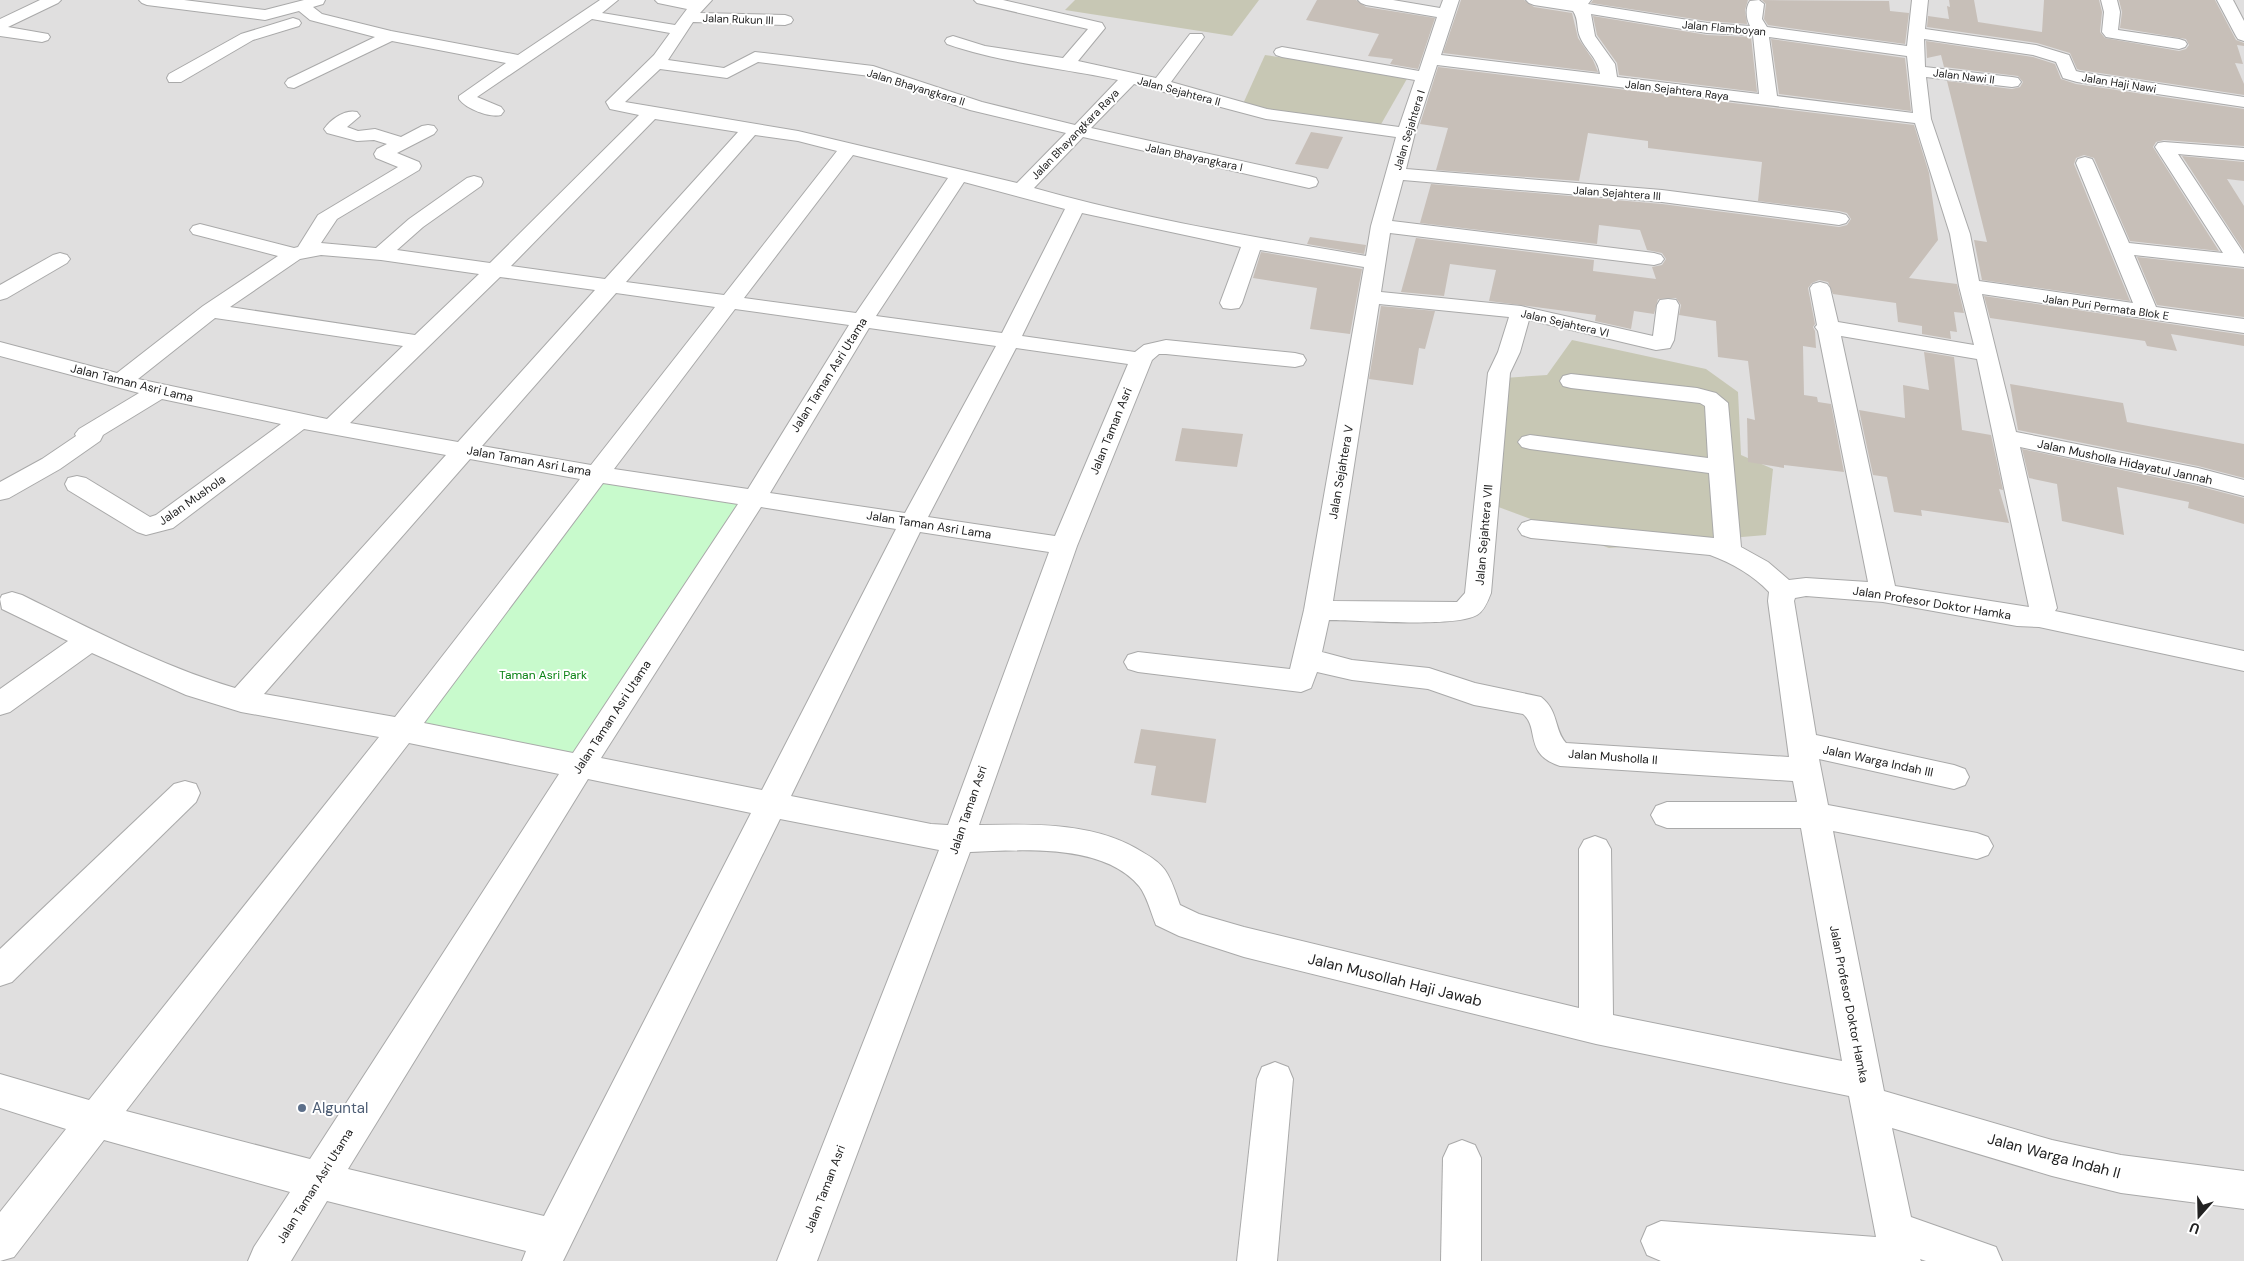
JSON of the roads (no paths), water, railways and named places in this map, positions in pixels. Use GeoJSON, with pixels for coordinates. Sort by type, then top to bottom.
{"type":"FeatureCollection","features":[{"type":"Feature","properties":{"kind":"street"},"geometry":{"type":"LineString","coordinates":[[0,25],[53,0]]}},
{"type":"Feature","properties":{"kind":"street"},"geometry":{"type":"LineString","coordinates":[[147,0],[265,15],[322,0]]}},
{"type":"Feature","properties":{"kind":"street"},"geometry":{"type":"LineString","coordinates":[[495,111],[471,101],[468,99],[468,96],[610,0]]}},
{"type":"Feature","properties":{"kind":"street","name":"Jalan Rukun III"},"geometry":{"type":"LineString","coordinates":[[663,0],[697,8],[785,20]]}},
{"type":"Feature","properties":{"kind":"street"},"geometry":{"type":"LineString","coordinates":[[982,0],[1025,4],[1096,26],[1097,28],[1067,64]]}},
{"type":"Feature","properties":{"kind":"street"},"geometry":{"type":"LineString","coordinates":[[1366,0],[1448,7]]}},
{"type":"Feature","properties":{"kind":"street","name":"Jalan Flamboyan"},"geometry":{"type":"LineString","coordinates":[[1534,0],[1580,3],[1698,27],[1761,31],[1916,52]]}},
{"type":"Feature","properties":{"kind":"street"},"geometry":{"type":"LineString","coordinates":[[1920,0],[1916,52],[1922,119],[1960,234],[1968,286],[1988,354],[2043,608],[2039,617]]}},
{"type":"Feature","properties":{"kind":"street"},"geometry":{"type":"LineString","coordinates":[[2109,0],[2112,12],[2110,32],[2112,34],[2179,44]]}},
{"type":"Feature","properties":{"kind":"street"},"geometry":{"type":"LineString","coordinates":[[2225,0],[2244,36]]}},
{"type":"Feature","properties":{"kind":"street"},"geometry":{"type":"LineString","coordinates":[[1580,3],[1585,17],[1587,36],[1607,64],[1609,82]]}},
{"type":"Feature","properties":{"kind":"street"},"geometry":{"type":"LineString","coordinates":[[1756,4],[1754,19],[1761,31],[1761,48],[1767,75],[1769,100]]}},
{"type":"Feature","properties":{"kind":"street"},"geometry":{"type":"LineString","coordinates":[[302,6],[319,17],[390,36],[519,60]]}},
{"type":"Feature","properties":{"kind":"street","name":"Jalan Sejahtera I"},"geometry":{"type":"LineString","coordinates":[[1374,263],[1381,226],[1406,133],[1448,7]]}},
{"type":"Feature","properties":{"kind":"street"},"geometry":{"type":"LineString","coordinates":[[697,8],[678,30],[672,44],[615,102],[616,105],[651,113],[790,134],[1021,190],[1076,206],[1252,243],[1374,263]]}},
{"type":"Feature","properties":{"kind":"street"},"geometry":{"type":"LineString","coordinates":[[176,78],[247,37],[319,17]]}},
{"type":"Feature","properties":{"kind":"street"},"geometry":{"type":"LineString","coordinates":[[598,17],[678,30]]}},
{"type":"Feature","properties":{"kind":"street"},"geometry":{"type":"LineString","coordinates":[[0,31],[42,37]]}},
{"type":"Feature","properties":{"kind":"street"},"geometry":{"type":"LineString","coordinates":[[294,83],[390,36]]}},
{"type":"Feature","properties":{"kind":"street"},"geometry":{"type":"LineString","coordinates":[[1160,84],[1196,37]]}},
{"type":"Feature","properties":{"kind":"street","name":"Jalan Sejahtera II"},"geometry":{"type":"LineString","coordinates":[[953,41],[982,51],[1067,64],[1160,84],[1266,114],[1406,133]]}},
{"type":"Feature","properties":{"kind":"street"},"geometry":{"type":"LineString","coordinates":[[1282,52],[1426,77]]}},
{"type":"Feature","properties":{"kind":"street","name":"Jalan Nawi II"},"geometry":{"type":"LineString","coordinates":[[1916,52],[2012,82]]}},
{"type":"Feature","properties":{"kind":"street","name":"Jalan Haji Nawi"},"geometry":{"type":"LineString","coordinates":[[1916,52],[2045,52],[2063,59],[2069,74],[2077,77],[2244,102]]}},
{"type":"Feature","properties":{"kind":"street","name":"Jalan Bhayangkara II"},"geometry":{"type":"LineString","coordinates":[[654,63],[723,73],[730,71],[751,58],[874,72],[976,106],[1078,131]]}},
{"type":"Feature","properties":{"kind":"street","name":"Jalan Sejahtera Raya"},"geometry":{"type":"LineString","coordinates":[[1432,59],[1922,119]]}},
{"type":"Feature","properties":{"kind":"street","name":"Jalan Bhayangkara Raya"},"geometry":{"type":"LineString","coordinates":[[1021,190],[1130,78]]}},
{"type":"Feature","properties":{"kind":"street"},"geometry":{"type":"LineString","coordinates":[[333,426],[495,270],[651,113]]}},
{"type":"Feature","properties":{"kind":"street"},"geometry":{"type":"LineString","coordinates":[[351,116],[333,129],[357,136],[375,134],[402,143]]}},
{"type":"Feature","properties":{"kind":"street"},"geometry":{"type":"LineString","coordinates":[[241,701],[750,129]]}},
{"type":"Feature","properties":{"kind":"street"},"geometry":{"type":"LineString","coordinates":[[122,380],[211,311],[300,253],[330,215],[410,168],[412,166],[409,164],[383,154],[428,130]]}},
{"type":"Feature","properties":{"kind":"street","name":"Jalan Bhayangkara I"},"geometry":{"type":"LineString","coordinates":[[1078,131],[1309,182]]}},
{"type":"Feature","properties":{"kind":"street"},"geometry":{"type":"LineString","coordinates":[[2202,134],[2227,135]]}},
{"type":"Feature","properties":{"kind":"street"},"geometry":{"type":"LineString","coordinates":[[2241,260],[2164,147],[2244,154]]}},
{"type":"Feature","properties":{"kind":"street"},"geometry":{"type":"LineString","coordinates":[[0,1244],[402,730],[849,148]]}},
{"type":"Feature","properties":{"kind":"street"},"geometry":{"type":"LineString","coordinates":[[2084,163],[2122,248],[2148,313]]}},
{"type":"Feature","properties":{"kind":"street","name":"Jalan Sejahtera III"},"geometry":{"type":"LineString","coordinates":[[1395,174],[1662,196],[1839,219]]}},
{"type":"Feature","properties":{"kind":"street","name":"Jalan Taman Asri Utama"},"geometry":{"type":"LineString","coordinates":[[268,1261],[580,766],[754,499],[862,321],[959,175]]}},
{"type":"Feature","properties":{"kind":"street"},"geometry":{"type":"LineString","coordinates":[[381,254],[416,223],[474,182]]}},
{"type":"Feature","properties":{"kind":"street"},"geometry":{"type":"LineString","coordinates":[[0,1091],[96,1122],[320,1180],[548,1249],[912,523],[1008,342],[1076,206]]}},
{"type":"Feature","properties":{"kind":"street"},"geometry":{"type":"LineString","coordinates":[[1381,226],[1654,258]]}},
{"type":"Feature","properties":{"kind":"street"},"geometry":{"type":"LineString","coordinates":[[200,230],[300,253],[321,249],[381,254],[1141,359],[1147,351],[1166,346],[1295,360]]}},
{"type":"Feature","properties":{"kind":"street"},"geometry":{"type":"LineString","coordinates":[[1231,303],[1252,243]]}},
{"type":"Feature","properties":{"kind":"street"},"geometry":{"type":"LineString","coordinates":[[2122,248],[2241,260]]}},
{"type":"Feature","properties":{"kind":"street"},"geometry":{"type":"LineString","coordinates":[[0,294],[60,259]]}},
{"type":"Feature","properties":{"kind":"street","name":"Jalan Sejahtera V"},"geometry":{"type":"LineString","coordinates":[[1304,670],[1318,610],[1371,296],[1374,263]]}},
{"type":"Feature","properties":{"kind":"street","name":"Jalan Puri Permata Blok E"},"geometry":{"type":"LineString","coordinates":[[1968,286],[2244,326]]}},
{"type":"Feature","properties":{"kind":"street"},"geometry":{"type":"LineString","coordinates":[[1820,288],[1826,327],[1882,593]]}},
{"type":"Feature","properties":{"kind":"street","name":"Jalan Sejahtera VI"},"geometry":{"type":"LineString","coordinates":[[1371,296],[1521,312],[1595,330],[1662,343],[1668,306]]}},
{"type":"Feature","properties":{"kind":"street"},"geometry":{"type":"LineString","coordinates":[[211,311],[420,342]]}},
{"type":"Feature","properties":{"kind":"street","name":"Jalan Sejahtera VII"},"geometry":{"type":"LineString","coordinates":[[1318,610],[1455,612],[1466,611],[1474,605],[1478,593],[1499,374],[1512,345],[1521,312]]}},
{"type":"Feature","properties":{"kind":"street"},"geometry":{"type":"LineString","coordinates":[[1826,327],[1988,354]]}},
{"type":"Feature","properties":{"kind":"street","name":"Jalan Taman Asri Lama"},"geometry":{"type":"LineString","coordinates":[[0,348],[158,391],[300,421],[597,474],[1064,546]]}},
{"type":"Feature","properties":{"kind":"street","name":"Jalan Taman Asri"},"geometry":{"type":"LineString","coordinates":[[797,1261],[958,839],[1064,546],[1141,359]]}},
{"type":"Feature","properties":{"kind":"street"},"geometry":{"type":"LineString","coordinates":[[1571,381],[1697,395],[1714,400],[1716,403],[1728,550]]}},
{"type":"Feature","properties":{"kind":"street"},"geometry":{"type":"LineString","coordinates":[[0,492],[51,464],[92,436],[87,434],[158,391]]}},
{"type":"Feature","properties":{"kind":"street","name":"Jalan Mushola"},"geometry":{"type":"LineString","coordinates":[[77,484],[146,526],[154,526],[164,522],[300,421]]}},
{"type":"Feature","properties":{"kind":"street","name":"Jalan Musholla Hidayatul Jannah"},"geometry":{"type":"LineString","coordinates":[[2006,437],[2198,476],[2244,488]]}},
{"type":"Feature","properties":{"kind":"street"},"geometry":{"type":"LineString","coordinates":[[1530,442],[1720,467]]}},
{"type":"Feature","properties":{"kind":"street"},"geometry":{"type":"LineString","coordinates":[[1531,529],[1710,546],[1728,550],[1773,579],[1783,590]]}},
{"type":"Feature","properties":{"kind":"street","name":"Jalan Profesor Doktor Hamka"},"geometry":{"type":"LineString","coordinates":[[1899,1250],[1866,1093],[1814,815],[1781,600],[1783,590],[1806,586],[1882,593],[2017,616],[2039,617],[2244,660]]}},
{"type":"Feature","properties":{"kind":"street","name":"Jalan Musollah Haji Jawab"},"geometry":{"type":"LineString","coordinates":[[12,602],[196,688],[241,701],[402,730],[931,837],[958,839],[1022,837],[1089,843],[1117,852],[1140,867],[1153,879],[1168,915],[1191,926],[1244,942],[1866,1093]]}},
{"type":"Feature","properties":{"kind":"street"},"geometry":{"type":"LineString","coordinates":[[0,704],[90,640]]}},
{"type":"Feature","properties":{"kind":"street","name":"Jalan Musholla II"},"geometry":{"type":"LineString","coordinates":[[1138,662],[1304,670],[1352,670],[1429,679],[1474,694],[1531,705],[1538,710],[1552,748],[1560,754],[1804,757]]}},
{"type":"Feature","properties":{"kind":"street","name":"Jalan Warga Indah III"},"geometry":{"type":"LineString","coordinates":[[1804,757],[1954,777]]}},
{"type":"Feature","properties":{"kind":"street"},"geometry":{"type":"LineString","coordinates":[[0,971],[185,793]]}},
{"type":"Feature","properties":{"kind":"street"},"geometry":{"type":"LineString","coordinates":[[1667,815],[1814,815],[1977,846]]}},
{"type":"Feature","properties":{"kind":"street"},"geometry":{"type":"LineString","coordinates":[[1595,849],[1596,1028]]}},
{"type":"Feature","properties":{"kind":"street"},"geometry":{"type":"LineString","coordinates":[[1257,1261],[1275,1079]]}},
{"type":"Feature","properties":{"kind":"street","name":"Jalan Warga Indah II"},"geometry":{"type":"LineString","coordinates":[[1866,1093],[2052,1158],[2121,1174],[2244,1190]]}},
{"type":"Feature","properties":{"kind":"street"},"geometry":{"type":"LineString","coordinates":[[1461,1261],[1462,1158]]}},
{"type":"Feature","properties":{"kind":"street"},"geometry":{"type":"LineString","coordinates":[[1661,1241],[1899,1250],[1982,1261]]}},
{"type":"Feature","properties":{"kind":"place","name":"Alguntal"},"geometry":{"type":"Point","coordinates":[302,1108]}},
{"type":"Feature","properties":{"kind":"park label","name":"Taman Asri Park"},"geometry":{"type":"Point","coordinates":[543,675]}}]}
